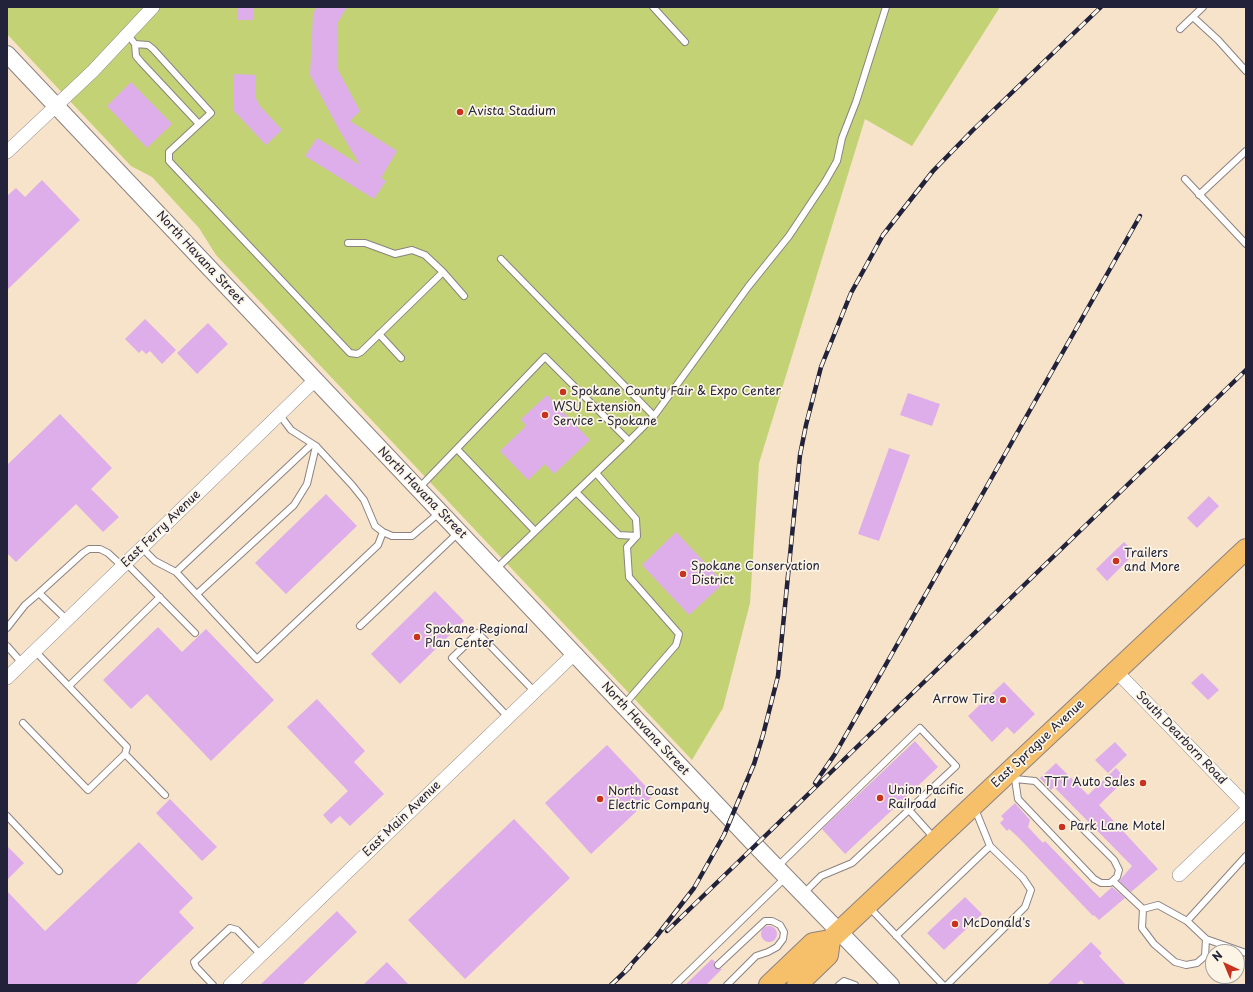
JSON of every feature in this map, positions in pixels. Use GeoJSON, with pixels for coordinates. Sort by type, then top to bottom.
{"type":"FeatureCollection","features":[{"type":"Feature","properties":{"kind":"main road","name":"East Sprague Avenue"},"geometry":{"type":"LineString","coordinates":[[797,985],[828,955],[835,936],[973,805],[1012,776],[1116,671],[1246,549]]}},
{"type":"Feature","properties":{"kind":"main road","name":"East Sprague Avenue"},"geometry":{"type":"LineString","coordinates":[[769,985],[813,943],[835,936]]}},
{"type":"Feature","properties":{"kind":"street"},"geometry":{"type":"LineString","coordinates":[[7,152],[56,105],[131,40],[153,7]]}},
{"type":"Feature","properties":{"kind":"street","name":"North Havana Street"},"geometry":{"type":"LineString","coordinates":[[7,54],[623,706],[803,894],[835,936],[891,985]]}},
{"type":"Feature","properties":{"kind":"street","name":"East Ferry Avenue"},"geometry":{"type":"LineString","coordinates":[[7,678],[315,380]]}},
{"type":"Feature","properties":{"kind":"street","name":"East Main Avenue"},"geometry":{"type":"LineString","coordinates":[[230,985],[574,654]]}},
{"type":"Feature","properties":{"kind":"street","name":"South Dearborn Road"},"geometry":{"type":"LineString","coordinates":[[1116,671],[1246,804]]}},
{"type":"Feature","properties":{"kind":"street"},"geometry":{"type":"LineString","coordinates":[[1179,875],[1246,811]]}},
{"type":"Feature","properties":{"kind":"lane"},"geometry":{"type":"LineString","coordinates":[[652,7],[685,42]]}},
{"type":"Feature","properties":{"kind":"lane"},"geometry":{"type":"LineString","coordinates":[[495,570],[654,416],[748,287],[789,236],[837,161],[842,138],[856,102],[886,7]]}},
{"type":"Feature","properties":{"kind":"lane"},"geometry":{"type":"LineString","coordinates":[[1180,29],[1203,7]]}},
{"type":"Feature","properties":{"kind":"lane"},"geometry":{"type":"LineString","coordinates":[[1193,17],[1218,40],[1246,71]]}},
{"type":"Feature","properties":{"kind":"lane"},"geometry":{"type":"LineString","coordinates":[[131,40],[148,45],[153,49],[211,113],[169,152],[168,158],[172,165],[350,353],[358,354],[443,272]]}},
{"type":"Feature","properties":{"kind":"lane"},"geometry":{"type":"LineString","coordinates":[[131,40],[136,56],[199,124]]}},
{"type":"Feature","properties":{"kind":"lane"},"geometry":{"type":"LineString","coordinates":[[1199,195],[1246,151]]}},
{"type":"Feature","properties":{"kind":"lane"},"geometry":{"type":"LineString","coordinates":[[1184,180],[1246,244]]}},
{"type":"Feature","properties":{"kind":"lane"},"geometry":{"type":"LineString","coordinates":[[348,243],[365,243],[395,254],[412,250],[425,255],[443,272],[464,296]]}},
{"type":"Feature","properties":{"kind":"lane"},"geometry":{"type":"LineString","coordinates":[[501,259],[654,416]]}},
{"type":"Feature","properties":{"kind":"lane"},"geometry":{"type":"LineString","coordinates":[[379,334],[401,358]]}},
{"type":"Feature","properties":{"kind":"lane"},"geometry":{"type":"LineString","coordinates":[[418,489],[545,357],[629,441]]}},
{"type":"Feature","properties":{"kind":"lane"},"geometry":{"type":"LineString","coordinates":[[279,414],[291,430],[314,445],[352,485],[364,500],[375,526],[383,532],[392,536],[412,536],[440,512]]}},
{"type":"Feature","properties":{"kind":"lane"},"geometry":{"type":"LineString","coordinates":[[176,572],[314,445]]}},
{"type":"Feature","properties":{"kind":"lane"},"geometry":{"type":"LineString","coordinates":[[196,594],[294,505],[307,484],[314,445]]}},
{"type":"Feature","properties":{"kind":"lane"},"geometry":{"type":"LineString","coordinates":[[457,449],[535,531]]}},
{"type":"Feature","properties":{"kind":"lane"},"geometry":{"type":"LineString","coordinates":[[596,473],[636,519],[637,536],[627,547],[629,577],[633,584],[679,634],[679,640],[623,706]]}},
{"type":"Feature","properties":{"kind":"lane"},"geometry":{"type":"LineString","coordinates":[[576,492],[619,535],[637,536]]}},
{"type":"Feature","properties":{"kind":"lane"},"geometry":{"type":"LineString","coordinates":[[142,548],[155,561],[176,572],[257,659],[378,545],[383,532]]}},
{"type":"Feature","properties":{"kind":"lane"},"geometry":{"type":"LineString","coordinates":[[360,626],[460,532]]}},
{"type":"Feature","properties":{"kind":"lane"},"geometry":{"type":"LineString","coordinates":[[7,628],[25,605],[83,552],[89,549],[100,548],[124,564],[160,597],[195,633]]}},
{"type":"Feature","properties":{"kind":"lane"},"geometry":{"type":"LineString","coordinates":[[39,593],[67,620]]}},
{"type":"Feature","properties":{"kind":"lane"},"geometry":{"type":"LineString","coordinates":[[69,686],[160,597]]}},
{"type":"Feature","properties":{"kind":"lane"},"geometry":{"type":"LineString","coordinates":[[508,718],[452,658],[478,633],[535,692]]}},
{"type":"Feature","properties":{"kind":"lane"},"geometry":{"type":"LineString","coordinates":[[7,646],[22,663]]}},
{"type":"Feature","properties":{"kind":"lane"},"geometry":{"type":"LineString","coordinates":[[23,723],[88,790],[125,754],[127,747],[35,650]]}},
{"type":"Feature","properties":{"kind":"lane"},"geometry":{"type":"LineString","coordinates":[[675,985],[920,728],[956,766],[852,863],[821,876],[803,894]]}},
{"type":"Feature","properties":{"kind":"lane"},"geometry":{"type":"LineString","coordinates":[[125,754],[165,795]]}},
{"type":"Feature","properties":{"kind":"lane"},"geometry":{"type":"LineString","coordinates":[[1012,776],[1035,782],[1114,860],[1118,870],[1117,877],[1113,881],[1110,883],[1101,883],[1094,879],[1018,799],[1012,776]]}},
{"type":"Feature","properties":{"kind":"lane"},"geometry":{"type":"LineString","coordinates":[[947,985],[1025,907],[1031,890],[1023,878],[990,846],[973,805]]}},
{"type":"Feature","properties":{"kind":"lane"},"geometry":{"type":"LineString","coordinates":[[909,810],[936,840]]}},
{"type":"Feature","properties":{"kind":"lane"},"geometry":{"type":"LineString","coordinates":[[7,816],[59,871]]}},
{"type":"Feature","properties":{"kind":"lane"},"geometry":{"type":"LineString","coordinates":[[896,936],[990,846]]}},
{"type":"Feature","properties":{"kind":"lane"},"geometry":{"type":"LineString","coordinates":[[1187,921],[1246,856]]}},
{"type":"Feature","properties":{"kind":"lane"},"geometry":{"type":"LineString","coordinates":[[1113,881],[1144,909]]}},
{"type":"Feature","properties":{"kind":"lane"},"geometry":{"type":"LineString","coordinates":[[867,905],[943,985]]}},
{"type":"Feature","properties":{"kind":"lane"},"geometry":{"type":"LineString","coordinates":[[1144,909],[1158,905],[1187,921],[1206,939],[1246,952]]}},
{"type":"Feature","properties":{"kind":"lane"},"geometry":{"type":"LineString","coordinates":[[1144,909],[1142,928],[1154,944],[1175,962],[1186,965],[1197,963],[1205,956],[1206,939]]}},
{"type":"Feature","properties":{"kind":"lane"},"geometry":{"type":"LineString","coordinates":[[718,965],[765,921],[772,921],[780,925],[784,932],[783,939],[777,947],[756,956],[727,985]]}},
{"type":"Feature","properties":{"kind":"lane"},"geometry":{"type":"LineString","coordinates":[[213,985],[196,967],[194,962],[230,928],[237,930],[261,955]]}},
{"type":"Feature","properties":{"kind":"lane"},"geometry":{"type":"LineString","coordinates":[[839,985],[844,981],[855,985]]}},
{"type":"Feature","properties":{"kind":"green space","name":"Spokane County Fair & Expo Center"},"geometry":{"type":"Polygon","coordinates":[[[7,7],[1000,7],[912,146],[865,119],[759,463],[750,603],[723,708],[692,760],[216,255],[199,228],[152,177],[131,166],[7,34],[7,7]]]}},
{"type":"Feature","properties":{"kind":"building"},"geometry":{"type":"Polygon","coordinates":[[[237,7],[253,7],[253,20],[237,20],[237,7]]]}},
{"type":"Feature","properties":{"kind":"building"},"geometry":{"type":"Polygon","coordinates":[[[317,7],[347,7],[338,22],[338,70],[360,111],[350,121],[397,151],[381,178],[386,181],[374,199],[305,156],[317,138],[360,165],[338,128],[310,75],[313,14],[317,7]]]}},
{"type":"Feature","properties":{"kind":"building"},"geometry":{"type":"Polygon","coordinates":[[[234,74],[256,75],[255,96],[260,106],[282,130],[266,145],[234,111],[234,74]]]}},
{"type":"Feature","properties":{"kind":"building"},"geometry":{"type":"Polygon","coordinates":[[[131,82],[172,124],[147,148],[107,106],[131,82]]]}},
{"type":"Feature","properties":{"kind":"building"},"geometry":{"type":"Polygon","coordinates":[[[42,180],[80,220],[7,290],[7,196],[16,188],[25,197],[42,180]]]}},
{"type":"Feature","properties":{"kind":"building"},"geometry":{"type":"Polygon","coordinates":[[[145,319],[176,350],[162,364],[150,351],[146,354],[142,350],[139,353],[125,339],[145,319]]]}},
{"type":"Feature","properties":{"kind":"building"},"geometry":{"type":"Polygon","coordinates":[[[208,323],[228,344],[197,374],[177,353],[208,323]]]}},
{"type":"Feature","properties":{"kind":"building"},"geometry":{"type":"Polygon","coordinates":[[[908,393],[940,404],[932,426],[900,415],[908,393]]]}},
{"type":"Feature","properties":{"kind":"building"},"geometry":{"type":"Polygon","coordinates":[[[547,395],[590,440],[554,474],[545,464],[528,480],[500,451],[526,426],[521,419],[547,395]]]}},
{"type":"Feature","properties":{"kind":"building"},"geometry":{"type":"Polygon","coordinates":[[[60,414],[112,468],[91,489],[119,517],[103,532],[76,504],[16,562],[7,553],[7,465],[60,414]]]}},
{"type":"Feature","properties":{"kind":"building"},"geometry":{"type":"Polygon","coordinates":[[[889,448],[910,455],[879,541],[858,534],[889,448]]]}},
{"type":"Feature","properties":{"kind":"building"},"geometry":{"type":"Polygon","coordinates":[[[326,494],[357,526],[286,594],[255,563],[326,494]]]}},
{"type":"Feature","properties":{"kind":"building"},"geometry":{"type":"Polygon","coordinates":[[[1209,496],[1219,506],[1197,528],[1187,518],[1209,496]]]}},
{"type":"Feature","properties":{"kind":"building","name":"Spokane Conservation District"},"geometry":{"type":"Polygon","coordinates":[[[676,532],[724,583],[689,615],[642,565],[676,532]]]}},
{"type":"Feature","properties":{"kind":"building","name":"Trailers and More"},"geometry":{"type":"Polygon","coordinates":[[[1124,542],[1135,553],[1107,581],[1096,569],[1124,542]]]}},
{"type":"Feature","properties":{"kind":"building","name":"Spokane Regional Plan Center"},"geometry":{"type":"Polygon","coordinates":[[[435,591],[464,621],[400,684],[371,654],[435,591]]]}},
{"type":"Feature","properties":{"kind":"building"},"geometry":{"type":"Polygon","coordinates":[[[158,627],[182,652],[206,629],[274,700],[211,761],[147,694],[131,709],[103,680],[158,627]]]}},
{"type":"Feature","properties":{"kind":"building"},"geometry":{"type":"Polygon","coordinates":[[[1202,673],[1219,690],[1208,700],[1191,683],[1202,673]]]}},
{"type":"Feature","properties":{"kind":"building","name":"Arrow Tire"},"geometry":{"type":"Polygon","coordinates":[[[1004,682],[1035,714],[1014,734],[1007,727],[992,742],[968,716],[1004,682]]]}},
{"type":"Feature","properties":{"kind":"building"},"geometry":{"type":"Polygon","coordinates":[[[317,699],[365,751],[354,762],[384,794],[350,826],[340,816],[331,824],[323,815],[348,791],[287,727],[317,699]]]}},
{"type":"Feature","properties":{"kind":"building","name":"Union Pacific Railroad"},"geometry":{"type":"Polygon","coordinates":[[[915,741],[938,767],[845,854],[822,829],[915,741]]]}},
{"type":"Feature","properties":{"kind":"building"},"geometry":{"type":"Polygon","coordinates":[[[1115,742],[1127,755],[1108,773],[1095,760],[1115,742]]]}},
{"type":"Feature","properties":{"kind":"building","name":"North Coast Electric Company"},"geometry":{"type":"Polygon","coordinates":[[[607,745],[654,795],[591,854],[545,803],[607,745]]]}},
{"type":"Feature","properties":{"kind":"building"},"geometry":{"type":"Polygon","coordinates":[[[1056,763],[1088,795],[1116,768],[1126,779],[1099,805],[1158,869],[1131,892],[1119,881],[1132,866],[1054,787],[1051,790],[1040,778],[1056,763]]]}},
{"type":"Feature","properties":{"kind":"building"},"geometry":{"type":"Polygon","coordinates":[[[170,799],[217,847],[202,861],[156,813],[170,799]]]}},
{"type":"Feature","properties":{"kind":"building"},"geometry":{"type":"Polygon","coordinates":[[[1015,803],[1030,820],[1028,827],[1043,843],[1045,841],[1100,898],[1112,887],[1125,898],[1099,920],[1094,915],[1093,916],[1017,836],[1009,829],[1007,831],[1000,823],[1004,819],[1001,816],[1015,803]]]}},
{"type":"Feature","properties":{"kind":"building"},"geometry":{"type":"Polygon","coordinates":[[[514,819],[570,878],[465,979],[408,920],[514,819]]]}},
{"type":"Feature","properties":{"kind":"building"},"geometry":{"type":"Polygon","coordinates":[[[139,842],[193,898],[179,912],[194,928],[135,985],[7,985],[7,891],[45,931],[139,842]]]}},
{"type":"Feature","properties":{"kind":"building"},"geometry":{"type":"Polygon","coordinates":[[[7,846],[24,863],[7,880],[7,846]]]}},
{"type":"Feature","properties":{"kind":"building","name":"McDonald's"},"geometry":{"type":"Polygon","coordinates":[[[965,897],[982,914],[944,950],[927,933],[965,897]]]}},
{"type":"Feature","properties":{"kind":"building"},"geometry":{"type":"Polygon","coordinates":[[[337,911],[357,932],[302,985],[260,985],[337,911]]]}},
{"type":"Feature","properties":{"kind":"building"},"geometry":{"type":"Polygon","coordinates":[[[766,926],[772,926],[777,931],[775,940],[772,942],[766,942],[761,937],[761,931],[766,926]]]}},
{"type":"Feature","properties":{"kind":"building"},"geometry":{"type":"Polygon","coordinates":[[[1091,942],[1102,953],[1099,956],[1126,985],[1085,985],[1081,980],[1076,985],[1047,985],[1091,942]]]}},
{"type":"Feature","properties":{"kind":"building"},"geometry":{"type":"Polygon","coordinates":[[[712,959],[715,962],[715,968],[722,969],[706,985],[685,985],[712,959]]]}},
{"type":"Feature","properties":{"kind":"building"},"geometry":{"type":"Polygon","coordinates":[[[387,962],[409,985],[363,985],[387,962]]]}},
{"type":"Feature","properties":{"kind":"railway"},"geometry":{"type":"LineString","coordinates":[[626,970],[656,937],[694,888],[724,835],[754,764],[778,676],[800,455],[806,425],[821,367],[851,293],[883,235],[933,171],[973,130],[1101,7]]}},
{"type":"Feature","properties":{"kind":"railway"},"geometry":{"type":"LineString","coordinates":[[815,783],[835,754],[1140,216]]}},
{"type":"Feature","properties":{"kind":"railway"},"geometry":{"type":"LineString","coordinates":[[667,931],[1246,370]]}},
{"type":"Feature","properties":{"kind":"railway"},"geometry":{"type":"LineString","coordinates":[[611,985],[630,967]]}},
{"type":"Feature","properties":{"kind":"place","name":"Avista Stadium"},"geometry":{"type":"Point","coordinates":[460,112]}},
{"type":"Feature","properties":{"kind":"place","name":"Spokane County Fair & Expo Center"},"geometry":{"type":"Point","coordinates":[563,392]}},
{"type":"Feature","properties":{"kind":"place","name":"WSU Extension Service - Spokane"},"geometry":{"type":"Point","coordinates":[545,415]}},
{"type":"Feature","properties":{"kind":"place","name":"Trailers and More"},"geometry":{"type":"Point","coordinates":[1116,561]}},
{"type":"Feature","properties":{"kind":"place","name":"Spokane Conservation District"},"geometry":{"type":"Point","coordinates":[683,574]}},
{"type":"Feature","properties":{"kind":"place","name":"Spokane Regional Plan Center"},"geometry":{"type":"Point","coordinates":[417,637]}},
{"type":"Feature","properties":{"kind":"place","name":"Arrow Tire"},"geometry":{"type":"Point","coordinates":[1003,700]}},
{"type":"Feature","properties":{"kind":"place","name":"TTT Auto Sales"},"geometry":{"type":"Point","coordinates":[1143,783]}},
{"type":"Feature","properties":{"kind":"place","name":"Union Pacific Railroad"},"geometry":{"type":"Point","coordinates":[880,798]}},
{"type":"Feature","properties":{"kind":"place","name":"North Coast Electric Company"},"geometry":{"type":"Point","coordinates":[600,799]}},
{"type":"Feature","properties":{"kind":"place","name":"Park Lane Motel"},"geometry":{"type":"Point","coordinates":[1062,827]}},
{"type":"Feature","properties":{"kind":"place","name":"McDonald's"},"geometry":{"type":"Point","coordinates":[955,924]}}]}
